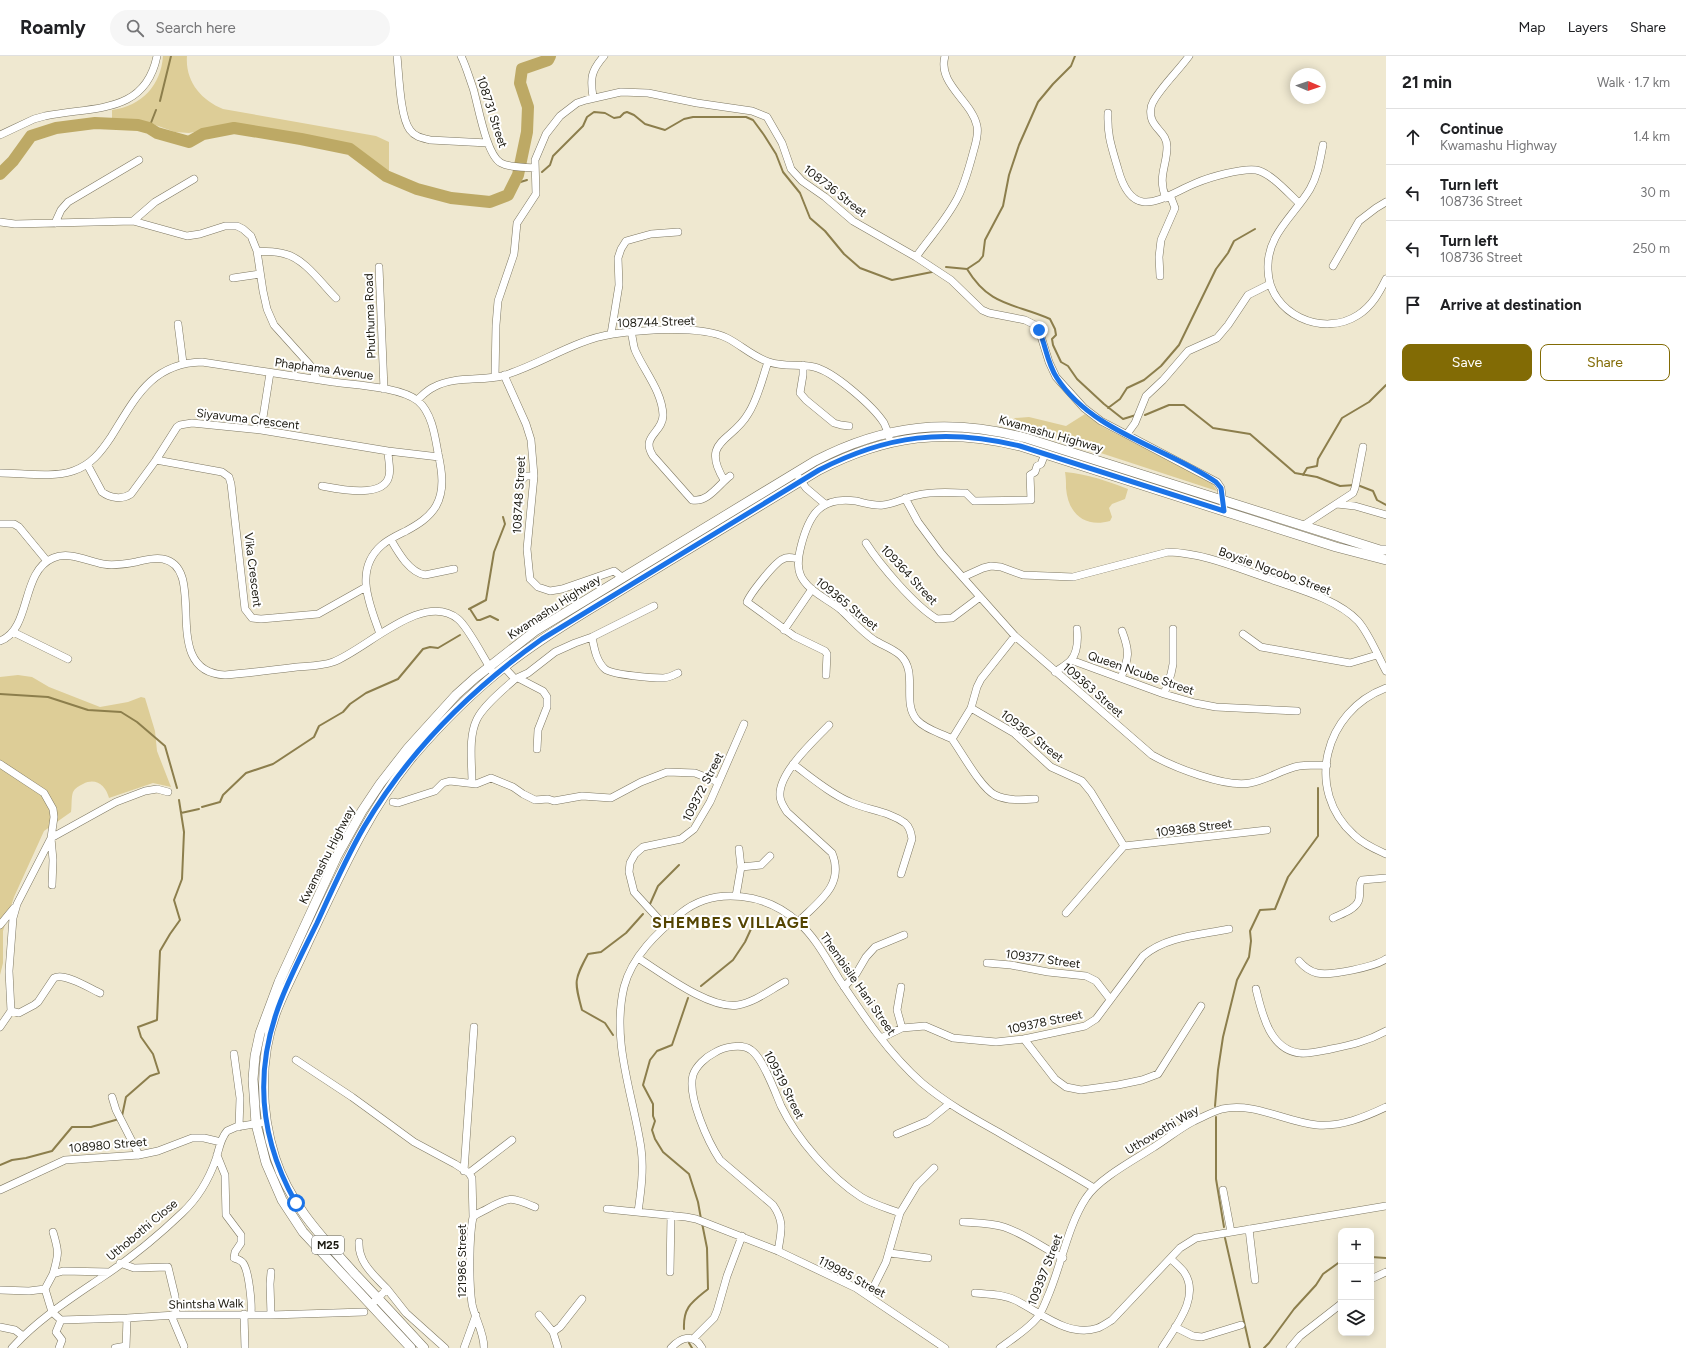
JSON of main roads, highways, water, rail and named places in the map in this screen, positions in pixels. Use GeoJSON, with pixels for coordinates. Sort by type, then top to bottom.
{"type":"FeatureCollection","features":[{"type":"Feature","properties":{"kind":"main road","name":"Kwamashu Highway"},"geometry":{"type":"LineString","coordinates":[[411,1348],[307,1220],[280,1173],[266,1122],[263,1082],[267,1049],[276,1012],[349,856],[382,799],[428,739],[492,671],[535,631],[796,473],[844,447],[888,433],[928,426],[968,427],[1001,431],[1380,550],[1386,550]]}},
{"type":"Feature","properties":{"kind":"main road","name":"Kwamashu Highway"},"geometry":{"type":"LineString","coordinates":[[424,1348],[303,1232],[286,1206],[274,1184],[266,1163],[256,1124],[254,1102],[255,1056],[261,1027],[279,982],[337,856],[350,832],[377,789],[422,731],[456,695],[492,671],[504,667],[542,639],[801,481],[838,460],[890,443],[933,437],[974,437],[1020,446],[1359,554],[1386,560]]}},
{"type":"Feature","properties":{"kind":"main road"},"geometry":{"type":"LineString","coordinates":[[279,982],[288,986]]}},
{"type":"Feature","properties":{"kind":"waterway"},"geometry":{"type":"LineString","coordinates":[[160,101],[171,56]]}},
{"type":"Feature","properties":{"kind":"waterway"},"geometry":{"type":"LineString","coordinates":[[0,174],[13,161],[31,136],[56,128],[95,123],[138,125],[149,128],[157,133],[189,142],[203,134],[234,128],[350,149],[386,176],[417,189],[451,198],[490,202],[508,195],[518,175],[527,132],[528,107],[520,83],[522,69],[548,60],[550,56]]}},
{"type":"Feature","properties":{"kind":"waterway"},"geometry":{"type":"LineString","coordinates":[[946,267],[967,269],[979,261],[983,256],[985,240],[1003,206],[1009,175],[1019,145],[1038,102],[1071,66],[1075,56]]}},
{"type":"Feature","properties":{"kind":"waterway"},"geometry":{"type":"LineString","coordinates":[[149,128],[156,110]]}},
{"type":"Feature","properties":{"kind":"waterway"},"geometry":{"type":"LineString","coordinates":[[542,172],[550,165],[553,156],[583,126],[587,117],[594,112],[605,113],[614,118],[620,117],[627,112],[634,115],[645,124],[665,130],[684,119],[693,117],[746,117],[753,120],[764,135],[776,154],[783,172],[800,193],[810,218],[825,231],[844,254],[860,268],[892,280],[932,272]]}},
{"type":"Feature","properties":{"kind":"waterway"},"geometry":{"type":"LineString","coordinates":[[514,184],[527,180]]}},
{"type":"Feature","properties":{"kind":"waterway"},"geometry":{"type":"LineString","coordinates":[[1108,408],[1120,399],[1127,388],[1144,380],[1161,366],[1179,345],[1216,269],[1228,253],[1234,241],[1255,229]]}},
{"type":"Feature","properties":{"kind":"waterway"},"geometry":{"type":"LineString","coordinates":[[967,269],[985,291],[994,297],[1050,319],[1056,335],[1052,339],[1053,345],[1061,362],[1068,366],[1077,379],[1104,404],[1123,419],[1136,415]]}},
{"type":"Feature","properties":{"kind":"waterway"},"geometry":{"type":"LineString","coordinates":[[1303,475],[1307,468],[1317,466],[1318,459],[1342,418],[1369,402],[1386,385]]}},
{"type":"Feature","properties":{"kind":"waterway"},"geometry":{"type":"LineString","coordinates":[[1145,415],[1169,405],[1184,405],[1213,428],[1250,434],[1295,473],[1317,477],[1340,486],[1355,485]]}},
{"type":"Feature","properties":{"kind":"waterway"},"geometry":{"type":"LineString","coordinates":[[1360,486],[1373,491],[1377,500],[1386,505]]}},
{"type":"Feature","properties":{"kind":"waterway"},"geometry":{"type":"LineString","coordinates":[[469,609],[486,600],[494,552],[505,524],[503,517]]}},
{"type":"Feature","properties":{"kind":"waterway"},"geometry":{"type":"LineString","coordinates":[[470,609],[477,620],[490,616],[498,620]]}},
{"type":"Feature","properties":{"kind":"waterway"},"geometry":{"type":"LineString","coordinates":[[202,807],[220,802],[223,795],[246,773],[273,764],[314,737],[319,726],[343,712],[350,704],[366,693],[398,679],[423,649],[430,647],[438,648],[460,635]]}},
{"type":"Feature","properties":{"kind":"waterway"},"geometry":{"type":"LineString","coordinates":[[0,694],[48,697],[88,710],[121,712],[137,722],[165,746],[177,788]]}},
{"type":"Feature","properties":{"kind":"waterway"},"geometry":{"type":"LineString","coordinates":[[1215,1106],[1223,1037],[1237,980],[1249,957],[1251,941],[1250,931],[1260,910],[1275,909],[1288,877],[1318,836],[1318,788]]}},
{"type":"Feature","properties":{"kind":"waterway"},"geometry":{"type":"LineString","coordinates":[[122,1116],[126,1097],[150,1076],[159,1073],[153,1054],[141,1037],[138,1027],[157,1020],[160,951],[180,920],[174,900],[182,879],[184,832],[179,800]]}},
{"type":"Feature","properties":{"kind":"waterway"},"geometry":{"type":"LineString","coordinates":[[181,813],[199,809]]}},
{"type":"Feature","properties":{"kind":"waterway"},"geometry":{"type":"LineString","coordinates":[[650,904],[658,886],[679,865]]}},
{"type":"Feature","properties":{"kind":"waterway"},"geometry":{"type":"LineString","coordinates":[[613,1035],[605,1023],[582,1010],[577,986],[578,975],[588,954],[601,952],[626,933],[643,914]]}},
{"type":"Feature","properties":{"kind":"waterway"},"geometry":{"type":"LineString","coordinates":[[701,986],[733,960],[745,942],[751,929],[755,925]]}},
{"type":"Feature","properties":{"kind":"waterway"},"geometry":{"type":"LineString","coordinates":[[688,998],[672,1045],[657,1051],[650,1060],[643,1085],[653,1104],[653,1116],[655,1121],[652,1130],[655,1139],[663,1152],[689,1174],[698,1202],[701,1219]]}},
{"type":"Feature","properties":{"kind":"waterway"},"geometry":{"type":"LineString","coordinates":[[1216,1117],[1216,1179],[1224,1227]]}},
{"type":"Feature","properties":{"kind":"waterway"},"geometry":{"type":"LineString","coordinates":[[0,1165],[12,1160],[52,1151],[72,1127],[91,1127],[119,1119]]}},
{"type":"Feature","properties":{"kind":"waterway"},"geometry":{"type":"LineString","coordinates":[[684,1329],[684,1321],[687,1310],[693,1302],[708,1289],[707,1248],[702,1223]]}},
{"type":"Feature","properties":{"kind":"waterway"},"geometry":{"type":"LineString","coordinates":[[1225,1238],[1250,1348]]}},
{"type":"Feature","properties":{"kind":"waterway"},"geometry":{"type":"LineString","coordinates":[[1374,1257],[1386,1258]]}},
{"type":"Feature","properties":{"kind":"waterway"},"geometry":{"type":"LineString","coordinates":[[1264,1348],[1294,1309],[1316,1285],[1323,1274],[1338,1263]]}},
{"type":"Feature","properties":{"kind":"waterway"},"geometry":{"type":"LineString","coordinates":[[689,1343],[692,1348]]}},
{"type":"Feature","properties":{"kind":"district","name":"SHEMBES VILLAGE"},"geometry":{"type":"Point","coordinates":[731,922]}}]}
